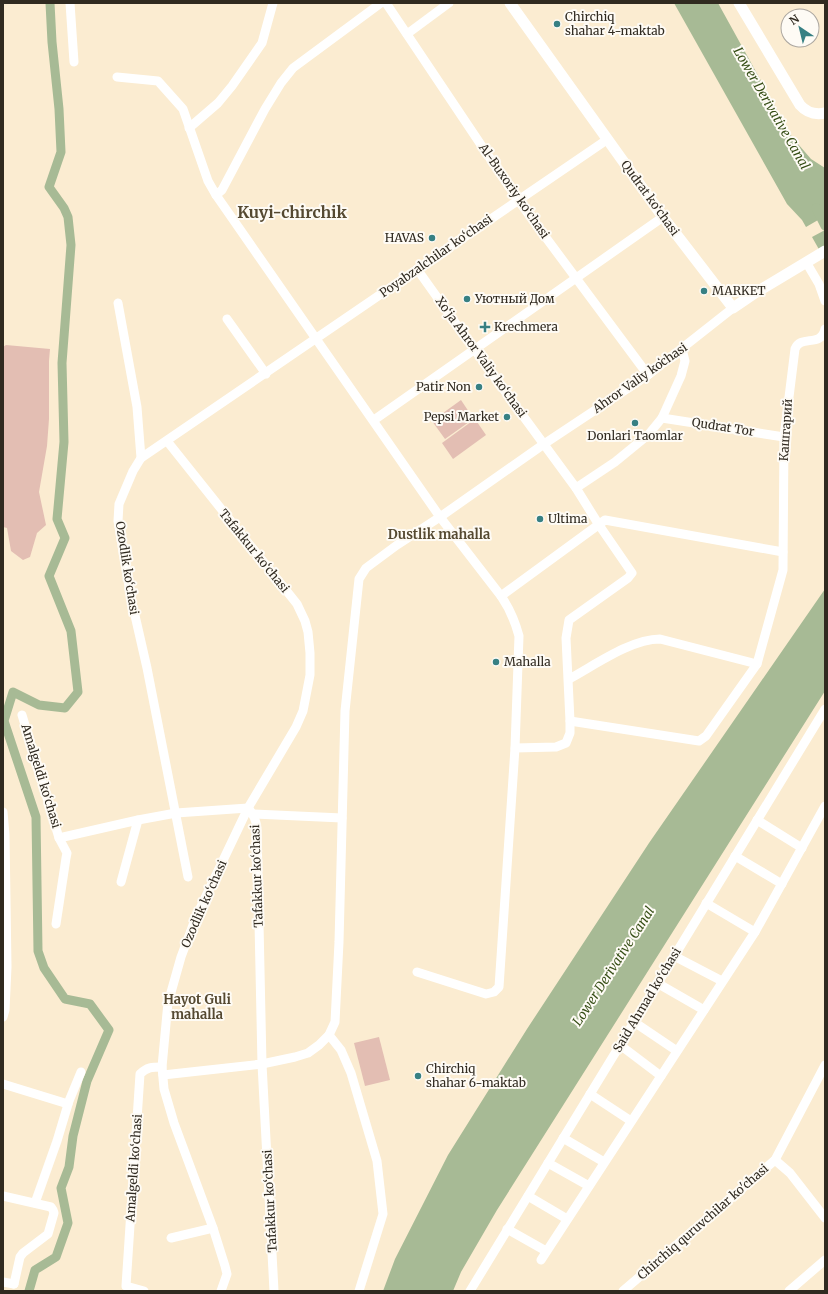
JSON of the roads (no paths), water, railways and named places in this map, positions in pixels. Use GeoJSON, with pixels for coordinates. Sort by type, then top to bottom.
{"type":"FeatureCollection","features":[{"type":"Feature","properties":{"kind":"street"},"geometry":{"type":"LineString","coordinates":[[70,3],[74,62]]}},
{"type":"Feature","properties":{"kind":"street"},"geometry":{"type":"LineString","coordinates":[[189,128],[218,103],[262,44],[273,3]]}},
{"type":"Feature","properties":{"kind":"street"},"geometry":{"type":"LineString","coordinates":[[216,195],[222,190],[265,109],[281,83],[293,68],[382,3]]}},
{"type":"Feature","properties":{"kind":"street","name":"Al-Buxoriy ko‘chasi"},"geometry":{"type":"LineString","coordinates":[[386,3],[518,200],[648,375]]}},
{"type":"Feature","properties":{"kind":"street"},"geometry":{"type":"LineString","coordinates":[[407,34],[449,3]]}},
{"type":"Feature","properties":{"kind":"street","name":"Qudrat ko‘chasi"},"geometry":{"type":"LineString","coordinates":[[510,3],[663,217],[733,308]]}},
{"type":"Feature","properties":{"kind":"street"},"geometry":{"type":"LineString","coordinates":[[739,3],[800,105],[805,110],[812,113],[825,113]]}},
{"type":"Feature","properties":{"kind":"street"},"geometry":{"type":"LineString","coordinates":[[117,78],[158,81],[183,109],[208,181],[216,195],[374,420],[440,517],[501,596],[514,618],[519,636],[515,748],[499,987],[494,992],[486,994],[416,972]]}},
{"type":"Feature","properties":{"kind":"street","name":"Poyabzalchilar ko‘chasi"},"geometry":{"type":"LineString","coordinates":[[142,458],[608,140]]}},
{"type":"Feature","properties":{"kind":"street"},"geometry":{"type":"LineString","coordinates":[[374,420],[663,217]]}},
{"type":"Feature","properties":{"kind":"street"},"geometry":{"type":"LineString","coordinates":[[733,308],[823,252]]}},
{"type":"Feature","properties":{"kind":"street"},"geometry":{"type":"LineString","coordinates":[[806,262],[819,284],[825,301]]}},
{"type":"Feature","properties":{"kind":"street","name":"Xo‘ja Ahror Valiy ko‘chasi"},"geometry":{"type":"LineString","coordinates":[[418,269],[474,349],[576,488],[632,573],[628,578],[569,620],[566,638],[569,679]]}},
{"type":"Feature","properties":{"kind":"street"},"geometry":{"type":"LineString","coordinates":[[118,303],[137,407],[142,458]]}},
{"type":"Feature","properties":{"kind":"street","name":"Ahror Valiy koʻchasi"},"geometry":{"type":"LineString","coordinates":[[544,444],[648,375],[733,308]]}},
{"type":"Feature","properties":{"kind":"street"},"geometry":{"type":"LineString","coordinates":[[227,319],[266,374]]}},
{"type":"Feature","properties":{"kind":"street","name":"Кашгарий"},"geometry":{"type":"LineString","coordinates":[[570,721],[695,741],[702,740],[757,664],[783,570],[784,437],[795,349],[796,345],[802,341],[817,340],[822,337],[825,329]]}},
{"type":"Feature","properties":{"kind":"street"},"geometry":{"type":"LineString","coordinates":[[576,488],[615,462],[648,435],[662,418],[681,376],[685,361],[682,349]]}},
{"type":"Feature","properties":{"kind":"street","name":"Qudrat Tor"},"geometry":{"type":"LineString","coordinates":[[662,418],[784,437]]}},
{"type":"Feature","properties":{"kind":"street","name":"Tafakkur ko‘chasi"},"geometry":{"type":"LineString","coordinates":[[167,441],[296,604],[305,621],[308,632],[310,675],[303,711],[251,811],[256,821],[257,828],[262,1064],[274,1291]]}},
{"type":"Feature","properties":{"kind":"street"},"geometry":{"type":"LineString","coordinates":[[162,1071],[262,1064],[295,1057],[308,1053],[329,1035],[335,1022],[345,711],[359,579],[366,568],[397,545],[440,517],[544,444]]}},
{"type":"Feature","properties":{"kind":"street","name":"Ozodlik ko‘chasi"},"geometry":{"type":"LineString","coordinates":[[142,458],[133,471],[119,504],[118,521],[131,598],[147,668],[188,877]]}},
{"type":"Feature","properties":{"kind":"street"},"geometry":{"type":"LineString","coordinates":[[501,596],[605,520],[783,552]]}},
{"type":"Feature","properties":{"kind":"street"},"geometry":{"type":"LineString","coordinates":[[515,748],[556,747],[566,743],[570,733],[569,679],[630,646],[650,639],[660,639],[757,664]]}},
{"type":"Feature","properties":{"kind":"street","name":"Said Ahmad ko‘chasi"},"geometry":{"type":"LineString","coordinates":[[470,1291],[825,709]]}},
{"type":"Feature","properties":{"kind":"street","name":"Amalgeldi ko‘chasi"},"geometry":{"type":"LineString","coordinates":[[22,715],[59,838],[66,853],[56,924]]}},
{"type":"Feature","properties":{"kind":"street"},"geometry":{"type":"LineString","coordinates":[[541,1260],[755,932],[825,806]]}},
{"type":"Feature","properties":{"kind":"street"},"geometry":{"type":"LineString","coordinates":[[176,813],[251,811],[342,818]]}},
{"type":"Feature","properties":{"kind":"street","name":"Ozodlik ko‘chasi"},"geometry":{"type":"LineString","coordinates":[[212,1291],[221,1290],[227,1274],[213,1228],[174,1123],[164,1089],[162,1071],[168,1003],[181,957],[196,917],[251,811]]}},
{"type":"Feature","properties":{"kind":"street"},"geometry":{"type":"LineString","coordinates":[[3,812],[7,968],[5,1010],[3,1017]]}},
{"type":"Feature","properties":{"kind":"street","name":"Amalgeldi ko‘chasi"},"geometry":{"type":"LineString","coordinates":[[59,838],[176,813]]}},
{"type":"Feature","properties":{"kind":"street"},"geometry":{"type":"LineString","coordinates":[[121,882],[138,820]]}},
{"type":"Feature","properties":{"kind":"street"},"geometry":{"type":"LineString","coordinates":[[757,820],[802,848]]}},
{"type":"Feature","properties":{"kind":"street"},"geometry":{"type":"LineString","coordinates":[[735,856],[782,884]]}},
{"type":"Feature","properties":{"kind":"street"},"geometry":{"type":"LineString","coordinates":[[706,903],[755,932]]}},
{"type":"Feature","properties":{"kind":"street"},"geometry":{"type":"LineString","coordinates":[[674,956],[722,982]]}},
{"type":"Feature","properties":{"kind":"street"},"geometry":{"type":"LineString","coordinates":[[657,983],[704,1010]]}},
{"type":"Feature","properties":{"kind":"street"},"geometry":{"type":"LineString","coordinates":[[634,1022],[677,1051]]}},
{"type":"Feature","properties":{"kind":"street"},"geometry":{"type":"LineString","coordinates":[[329,1035],[341,1050],[351,1073],[378,1161],[383,1214],[359,1291]]}},
{"type":"Feature","properties":{"kind":"street"},"geometry":{"type":"LineString","coordinates":[[620,1045],[660,1076]]}},
{"type":"Feature","properties":{"kind":"street","name":"Chirchiq quruvchilar ko'chasi"},"geometry":{"type":"LineString","coordinates":[[623,1291],[775,1160],[825,1065]]}},
{"type":"Feature","properties":{"kind":"street","name":"Amalgeldi ko‘chasi"},"geometry":{"type":"LineString","coordinates":[[144,1291],[126,1286],[140,1074],[150,1067],[162,1071]]}},
{"type":"Feature","properties":{"kind":"street"},"geometry":{"type":"LineString","coordinates":[[35,1203],[57,1141],[68,1104],[81,1072]]}},
{"type":"Feature","properties":{"kind":"street"},"geometry":{"type":"LineString","coordinates":[[3,1084],[68,1104]]}},
{"type":"Feature","properties":{"kind":"street"},"geometry":{"type":"LineString","coordinates":[[590,1094],[631,1121]]}},
{"type":"Feature","properties":{"kind":"street"},"geometry":{"type":"LineString","coordinates":[[563,1138],[604,1162]]}},
{"type":"Feature","properties":{"kind":"street"},"geometry":{"type":"LineString","coordinates":[[775,1160],[790,1173],[825,1218]]}},
{"type":"Feature","properties":{"kind":"street"},"geometry":{"type":"LineString","coordinates":[[548,1163],[589,1186]]}},
{"type":"Feature","properties":{"kind":"street"},"geometry":{"type":"LineString","coordinates":[[3,1196],[51,1207],[54,1213],[48,1234],[20,1257],[17,1288],[3,1282]]}},
{"type":"Feature","properties":{"kind":"street"},"geometry":{"type":"LineString","coordinates":[[528,1196],[567,1219]]}},
{"type":"Feature","properties":{"kind":"street"},"geometry":{"type":"LineString","coordinates":[[170,1238],[213,1228]]}},
{"type":"Feature","properties":{"kind":"street"},"geometry":{"type":"LineString","coordinates":[[508,1229],[546,1251]]}},
{"type":"Feature","properties":{"kind":"street"},"geometry":{"type":"LineString","coordinates":[[789,1291],[825,1260]]}},
{"type":"Feature","properties":{"kind":"water"},"geometry":{"type":"Polygon","coordinates":[[[674,3],[718,3],[792,137],[811,159],[825,168],[825,216],[806,227],[802,220],[787,204],[674,3]]]}},
{"type":"Feature","properties":{"kind":"water"},"geometry":{"type":"Polygon","coordinates":[[[825,230],[825,260],[812,237],[825,230]]]}},
{"type":"Feature","properties":{"kind":"water"},"geometry":{"type":"Polygon","coordinates":[[[825,589],[825,691],[497,1210],[461,1272],[453,1291],[383,1291],[395,1259],[448,1155],[527,1029],[649,843],[825,589]]]}},
{"type":"Feature","properties":{"kind":"waterway"},"geometry":{"type":"LineString","coordinates":[[29,1291],[35,1270],[56,1257],[68,1223],[61,1188],[69,1167],[73,1136],[87,1081],[109,1030],[90,1004],[65,999],[44,968],[38,951],[36,817],[4,721],[13,692],[39,705],[65,708],[78,692],[71,631],[49,576],[65,538],[57,519],[64,442],[62,363],[71,245],[68,217],[64,208],[49,187],[61,152],[50,3]]}},
{"type":"Feature","properties":{"kind":"waterway","name":"Lower Derivative Canal"},"geometry":{"type":"LineString","coordinates":[[816,208],[825,226]]}},
{"type":"Feature","properties":{"kind":"place","name":"Chirchiq shahar 4-maktab"},"geometry":{"type":"Point","coordinates":[557,24]}},
{"type":"Feature","properties":{"kind":"place","name":"HAVAS"},"geometry":{"type":"Point","coordinates":[432,238]}},
{"type":"Feature","properties":{"kind":"place","name":"MARKET"},"geometry":{"type":"Point","coordinates":[704,291]}},
{"type":"Feature","properties":{"kind":"place","name":"Уютный Дом"},"geometry":{"type":"Point","coordinates":[467,299]}},
{"type":"Feature","properties":{"kind":"place","name":"Krechmera"},"geometry":{"type":"Point","coordinates":[485,327]}},
{"type":"Feature","properties":{"kind":"place","name":"Patir Non"},"geometry":{"type":"Point","coordinates":[479,387]}},
{"type":"Feature","properties":{"kind":"place","name":"Pepsi Market"},"geometry":{"type":"Point","coordinates":[507,417]}},
{"type":"Feature","properties":{"kind":"place","name":"Donlari Taomlar"},"geometry":{"type":"Point","coordinates":[635,423]}},
{"type":"Feature","properties":{"kind":"place","name":"Ultima"},"geometry":{"type":"Point","coordinates":[540,519]}},
{"type":"Feature","properties":{"kind":"place","name":"Mahalla"},"geometry":{"type":"Point","coordinates":[496,662]}},
{"type":"Feature","properties":{"kind":"place","name":"Chirchiq shahar 6-maktab"},"geometry":{"type":"Point","coordinates":[418,1076]}},
{"type":"Feature","properties":{"kind":"district","name":"Kuyi-chirchik"},"geometry":{"type":"Point","coordinates":[292,212]}},
{"type":"Feature","properties":{"kind":"district","name":"Dustlik mahalla"},"geometry":{"type":"Point","coordinates":[439,534]}},
{"type":"Feature","properties":{"kind":"district","name":"Hayot Guli mahalla"},"geometry":{"type":"Point","coordinates":[197,1006]}}]}
